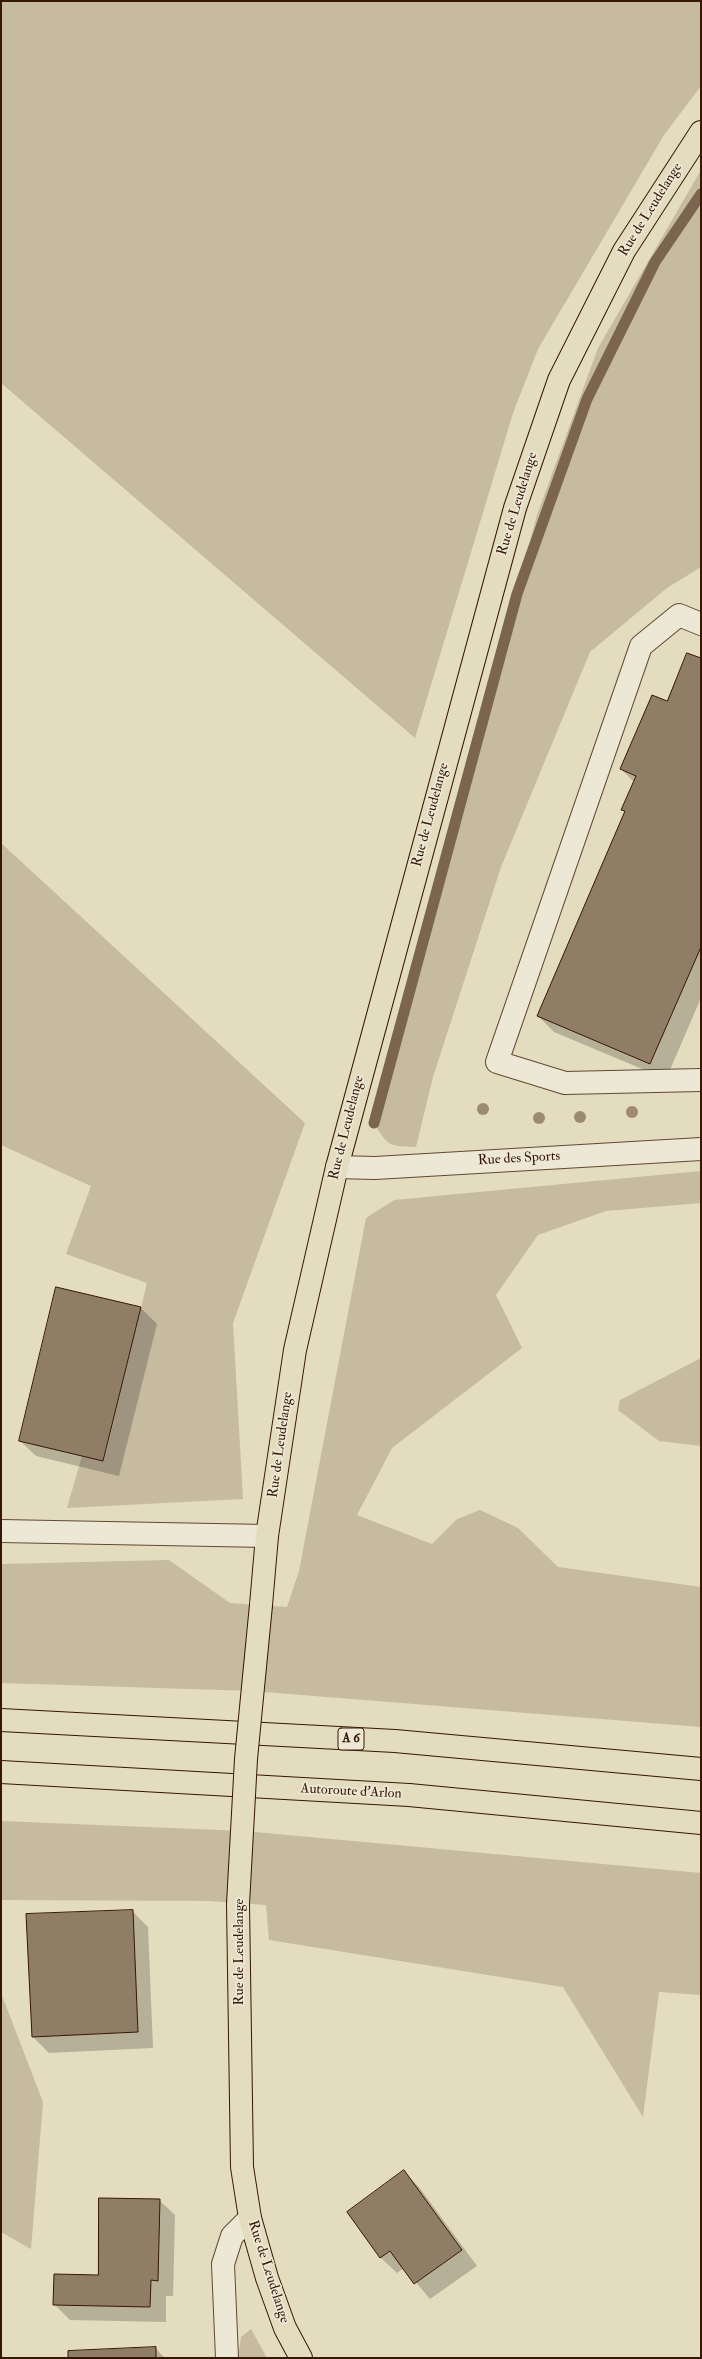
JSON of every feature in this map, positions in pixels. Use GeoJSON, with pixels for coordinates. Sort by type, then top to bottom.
{"type":"FeatureCollection","features":[{"type":"Feature","properties":{"kind":"main road","name":"Rue de Leudelange"},"geometry":{"type":"LineString","coordinates":[[301,2358],[286,2328],[267,2278],[250,2218],[242,2167],[238,1904],[246,1759],[267,1536],[295,1350],[337,1166],[515,508],[560,380],[624,251],[701,132]]}},
{"type":"Feature","properties":{"kind":"main road","name":"A 6"},"geometry":{"type":"LineString","coordinates":[[1,1720],[395,1741],[701,1769]]}},
{"type":"Feature","properties":{"kind":"main road","name":"Autoroute d'Arlon"},"geometry":{"type":"LineString","coordinates":[[1,1772],[409,1795],[701,1822]]}},
{"type":"Feature","properties":{"kind":"street"},"geometry":{"type":"LineString","coordinates":[[701,624],[679,615],[641,646],[497,1062],[565,1083],[701,1080]]}},
{"type":"Feature","properties":{"kind":"street","name":"Rue des Sports"},"geometry":{"type":"LineString","coordinates":[[337,1166],[375,1168],[701,1149]]}},
{"type":"Feature","properties":{"kind":"street"},"geometry":{"type":"LineString","coordinates":[[1,1531],[267,1536]]}},
{"type":"Feature","properties":{"kind":"street"},"geometry":{"type":"LineString","coordinates":[[227,2358],[223,2264],[232,2236],[250,2218]]}},
{"type":"Feature","properties":{"kind":"shaded area"},"geometry":{"type":"Polygon","coordinates":[[[1,1],[701,1],[701,86],[664,135],[538,349],[513,413],[415,738],[1,383],[1,1]]]}},
{"type":"Feature","properties":{"kind":"shaded area"},"geometry":{"type":"Polygon","coordinates":[[[701,170],[701,567],[667,588],[590,652],[501,867],[433,1077],[416,1147],[390,1144],[386,1141],[374,1123],[537,515],[598,348],[701,170]]]}},
{"type":"Feature","properties":{"kind":"shaded area"},"geometry":{"type":"Polygon","coordinates":[[[1,843],[305,1123],[233,1323],[243,1499],[67,1508],[82,1456],[104,1461],[147,1283],[66,1254],[91,1186],[1,1145],[1,843]]]}},
{"type":"Feature","properties":{"kind":"shaded area"},"geometry":{"type":"Polygon","coordinates":[[[701,1171],[701,1203],[606,1211],[538,1235],[496,1295],[522,1348],[392,1448],[357,1515],[432,1544],[457,1519],[480,1510],[518,1528],[558,1567],[701,1587],[701,1727],[252,1691],[1,1683],[1,1564],[169,1560],[230,1603],[287,1607],[299,1571],[366,1218],[394,1200],[701,1171]]]}},
{"type":"Feature","properties":{"kind":"shaded area"},"geometry":{"type":"Polygon","coordinates":[[[701,1358],[701,1446],[659,1441],[618,1410],[620,1400],[701,1358]]]}},
{"type":"Feature","properties":{"kind":"shaded area"},"geometry":{"type":"Polygon","coordinates":[[[1,1821],[244,1831],[701,1873],[701,1995],[659,1992],[643,2117],[563,1987],[269,1940],[266,1905],[209,1901],[1,1900],[1,1821]]]}},
{"type":"Feature","properties":{"kind":"shaded area"},"geometry":{"type":"Polygon","coordinates":[[[1,1993],[43,2102],[31,2249],[1,2232],[1,1993]]]}},
{"type":"Feature","properties":{"kind":"shaded area"},"geometry":{"type":"Polygon","coordinates":[[[251,2329],[267,2358],[238,2358],[241,2337],[251,2329]]]}},
{"type":"Feature","properties":{"kind":"building"},"geometry":{"type":"Polygon","coordinates":[[[687,653],[701,658],[701,947],[650,1064],[537,1016],[625,811],[621,810],[636,776],[620,769],[652,695],[667,701],[687,653]]]}},
{"type":"Feature","properties":{"kind":"building"},"geometry":{"type":"Polygon","coordinates":[[[56,1287],[141,1307],[103,1461],[19,1441],[56,1287]]]}},
{"type":"Feature","properties":{"kind":"building"},"geometry":{"type":"Polygon","coordinates":[[[133,1910],[138,2032],[32,2037],[26,1914],[133,1910]]]}},
{"type":"Feature","properties":{"kind":"building"},"geometry":{"type":"Polygon","coordinates":[[[404,2170],[462,2250],[414,2284],[390,2251],[380,2258],[347,2212],[404,2170]]]}},
{"type":"Feature","properties":{"kind":"building"},"geometry":{"type":"Polygon","coordinates":[[[99,2198],[160,2199],[158,2281],[151,2280],[150,2307],[53,2305],[54,2274],[98,2275],[99,2198]]]}},
{"type":"Feature","properties":{"kind":"building"},"geometry":{"type":"Polygon","coordinates":[[[156,2347],[156,2358],[68,2358],[68,2351],[156,2347]]]}},
{"type":"Feature","properties":{"kind":"waterway"},"geometry":{"type":"LineString","coordinates":[[374,1123],[517,594],[587,399],[655,262],[701,194]]}}]}
